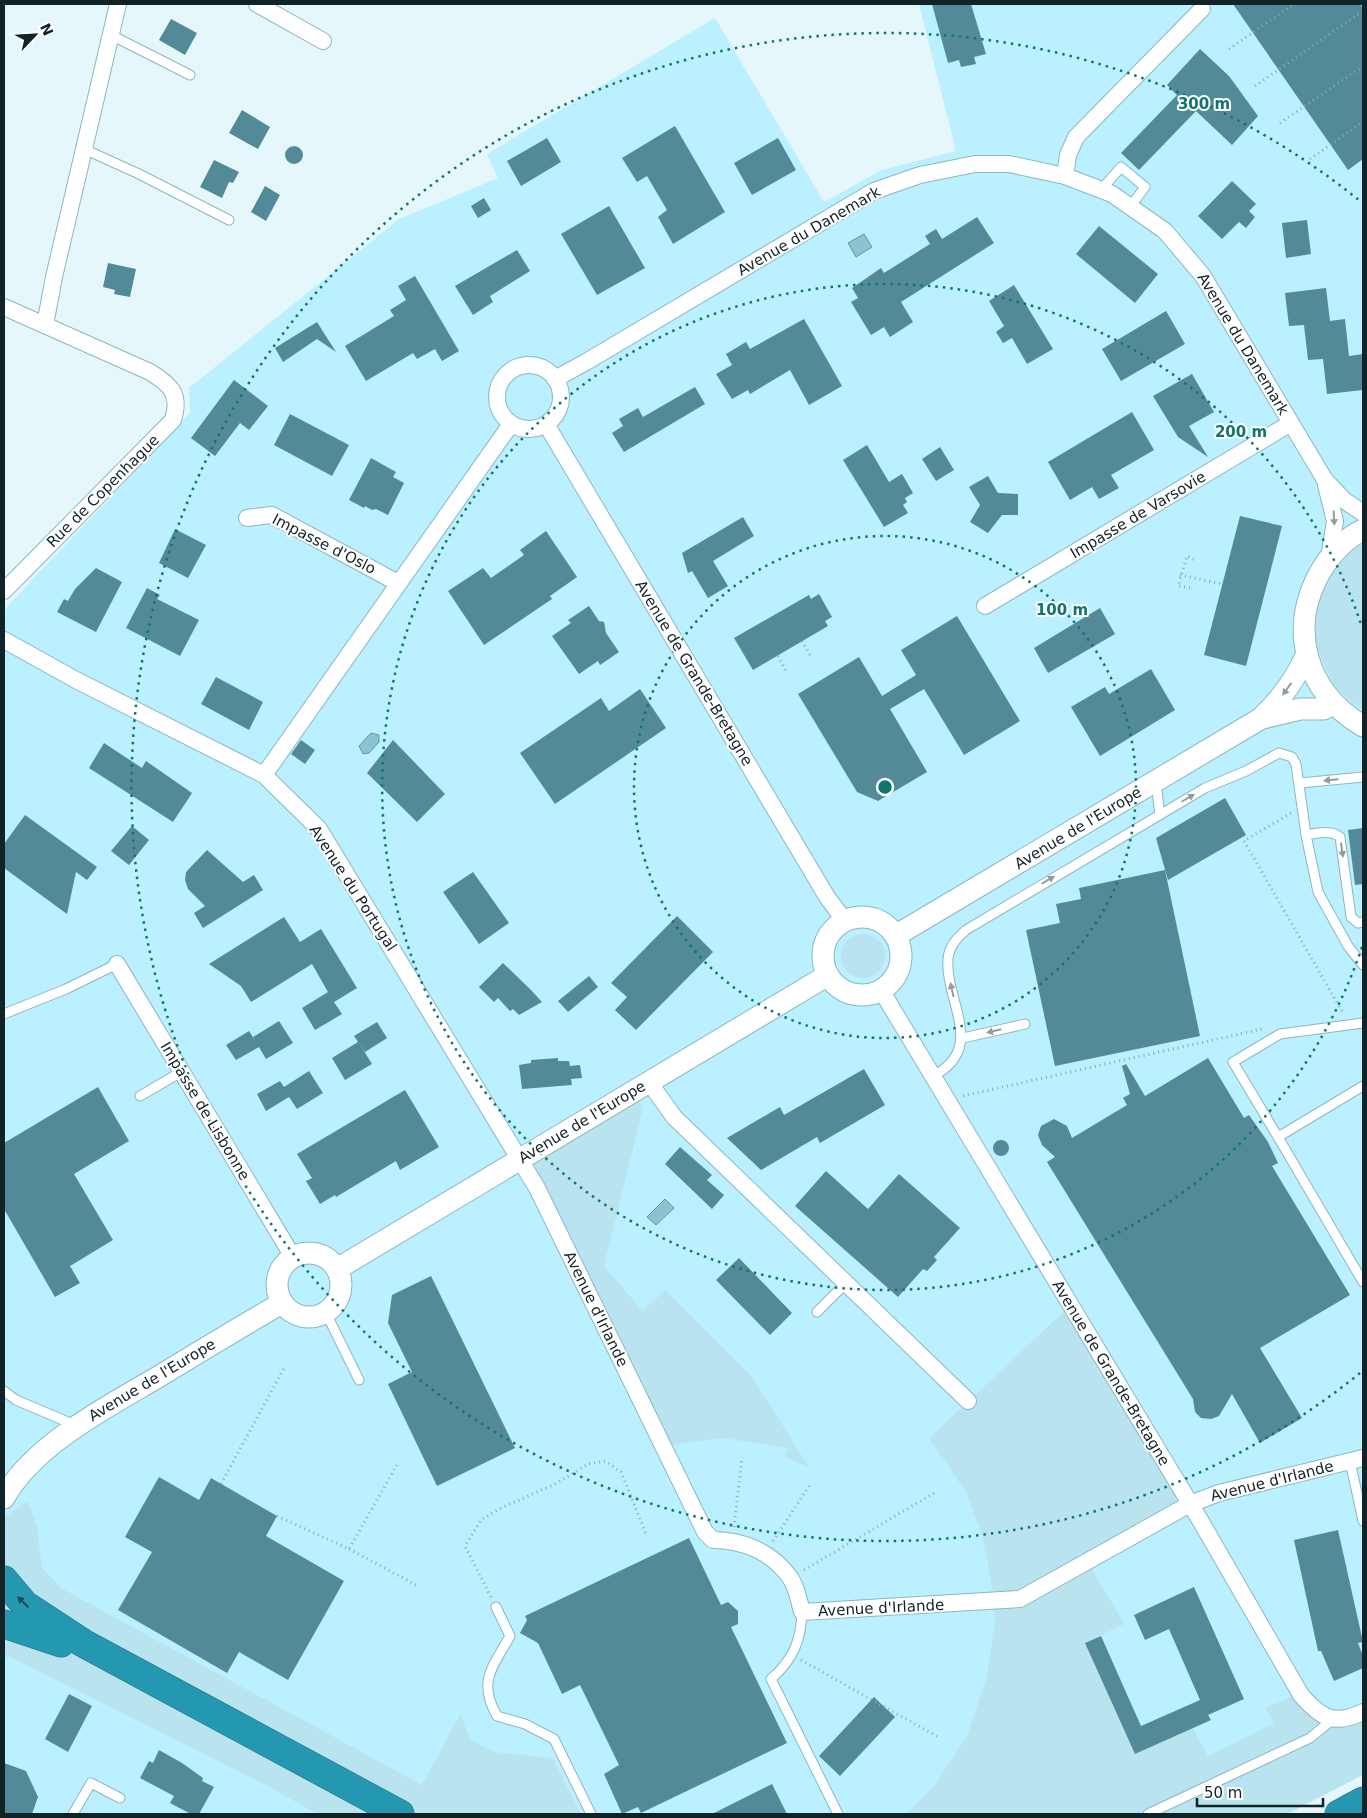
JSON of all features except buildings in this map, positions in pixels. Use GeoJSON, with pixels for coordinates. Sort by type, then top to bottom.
{"type":"FeatureCollection","features":[{"type":"Feature","properties":{"kind":"highway"},"geometry":{"type":"LineString","coordinates":[[4,1580],[25,1605],[82,1643],[400,1814]]}},
{"type":"Feature","properties":{"kind":"highway"},"geometry":{"type":"LineString","coordinates":[[4,1624],[57,1641],[381,1814]]}},
{"type":"Feature","properties":{"kind":"street"},"geometry":{"type":"LineString","coordinates":[[4,307],[45,325],[118,4]]}},
{"type":"Feature","properties":{"kind":"street"},"geometry":{"type":"LineString","coordinates":[[257,4],[323,41]]}},
{"type":"Feature","properties":{"kind":"street"},"geometry":{"type":"LineString","coordinates":[[1065,176],[1068,155],[1076,137],[1202,9]]}},
{"type":"Feature","properties":{"kind":"street","name":"Avenue du Danemark"},"geometry":{"type":"LineString","coordinates":[[555,379],[874,191],[920,175],[974,164],[1008,164],[1065,176],[1112,194],[1165,231],[1203,276],[1325,480],[1345,501],[1363,513]]}},
{"type":"Feature","properties":{"kind":"street","name":"Rue de Copenhague"},"geometry":{"type":"LineString","coordinates":[[4,591],[173,420],[177,408],[175,394],[165,382],[150,372],[45,325]]}},
{"type":"Feature","properties":{"kind":"street"},"geometry":{"type":"LineString","coordinates":[[529,365],[539,367],[555,379],[561,395],[560,403],[557,411],[546,424],[528,429],[512,424],[502,412],[497,398],[498,388],[510,372],[529,365]]}},
{"type":"Feature","properties":{"kind":"street","name":"Impasse de Varsovie"},"geometry":{"type":"LineString","coordinates":[[985,606],[1291,423]]}},
{"type":"Feature","properties":{"kind":"street"},"geometry":{"type":"LineString","coordinates":[[264,775],[512,424]]}},
{"type":"Feature","properties":{"kind":"street","name":"Avenue de Grande-Bretagne"},"geometry":{"type":"LineString","coordinates":[[546,424],[828,897],[845,921]]}},
{"type":"Feature","properties":{"kind":"street","name":"Avenue du Danemark"},"geometry":{"type":"LineString","coordinates":[[1325,480],[1335,521],[1329,558]]}},
{"type":"Feature","properties":{"kind":"street","name":"Impasse d'Oslo"},"geometry":{"type":"LineString","coordinates":[[247,518],[272,515],[398,583]]}},
{"type":"Feature","properties":{"kind":"street"},"geometry":{"type":"LineString","coordinates":[[1363,530],[1344,543],[1329,558],[1312,587],[1304,620],[1306,654],[1321,688],[1333,703],[1363,726]]}},
{"type":"Feature","properties":{"kind":"street","name":"Avenue du Portugal"},"geometry":{"type":"LineString","coordinates":[[4,640],[76,680],[264,775],[319,829],[520,1159]]}},
{"type":"Feature","properties":{"kind":"street","name":"Avenue de l'Europe"},"geometry":{"type":"LineString","coordinates":[[895,936],[1260,719],[1289,688],[1306,654]]}},
{"type":"Feature","properties":{"kind":"street","name":"Avenue de l'Europe"},"geometry":{"type":"LineString","coordinates":[[1260,719],[1300,709],[1324,709],[1333,703]]}},
{"type":"Feature","properties":{"kind":"street"},"geometry":{"type":"LineString","coordinates":[[868,917],[883,924],[895,936],[900,947],[901,960],[898,972],[882,990],[870,994],[852,993],[836,985],[828,975],[824,957],[827,938],[835,928],[845,921],[868,917]]}},
{"type":"Feature","properties":{"kind":"street","name":"Impasse de Lisbonne"},"geometry":{"type":"LineString","coordinates":[[117,964],[293,1258]]}},
{"type":"Feature","properties":{"kind":"street","name":"Avenue de l'Europe"},"geometry":{"type":"LineString","coordinates":[[337,1269],[828,975]]}},
{"type":"Feature","properties":{"kind":"street","name":"Avenue de Grande-Bretagne"},"geometry":{"type":"LineString","coordinates":[[882,990],[1190,1504],[1301,1695],[1314,1710],[1332,1720]]}},
{"type":"Feature","properties":{"kind":"street"},"geometry":{"type":"LineString","coordinates":[[649,1082],[674,1117],[968,1401]]}},
{"type":"Feature","properties":{"kind":"street","name":"Avenue d'Irlande"},"geometry":{"type":"LineString","coordinates":[[520,1159],[705,1532],[713,1540],[732,1540],[765,1553],[791,1578],[802,1612],[1020,1599],[1190,1504],[1219,1493],[1357,1460]]}},
{"type":"Feature","properties":{"kind":"street"},"geometry":{"type":"LineString","coordinates":[[312,1253],[330,1261],[337,1269],[341,1278],[339,1298],[326,1313],[317,1317],[297,1315],[282,1302],[278,1293],[278,1278],[285,1264],[293,1258],[312,1253]]}},
{"type":"Feature","properties":{"kind":"street","name":"Avenue de l'Europe"},"geometry":{"type":"LineString","coordinates":[[4,1498],[13,1482],[27,1465],[78,1426],[282,1302]]}},
{"type":"Feature","properties":{"kind":"street","name":"Avenue de l'Europe"},"geometry":{"type":"LineString","coordinates":[[4,1474],[27,1465]]}},
{"type":"Feature","properties":{"kind":"street"},"geometry":{"type":"LineString","coordinates":[[1332,1720],[1350,1718],[1363,1712]]}},
{"type":"Feature","properties":{"kind":"lane"},"geometry":{"type":"LineString","coordinates":[[111,35],[190,75]]}},
{"type":"Feature","properties":{"kind":"lane"},"geometry":{"type":"LineString","coordinates":[[84,149],[139,174],[229,220]]}},
{"type":"Feature","properties":{"kind":"lane"},"geometry":{"type":"LineString","coordinates":[[1101,190],[1121,167],[1145,187],[1130,207]]}},
{"type":"Feature","properties":{"kind":"lane"},"geometry":{"type":"LineString","coordinates":[[933,1076],[948,1068],[963,1038],[949,977],[948,957],[953,942],[966,930],[1002,907],[1205,788],[1246,771],[1279,753],[1292,757],[1296,764],[1306,835],[1318,892],[1348,946],[1363,965]]}},
{"type":"Feature","properties":{"kind":"lane"},"geometry":{"type":"LineString","coordinates":[[1300,782],[1363,777]]}},
{"type":"Feature","properties":{"kind":"lane"},"geometry":{"type":"LineString","coordinates":[[1156,781],[1160,815]]}},
{"type":"Feature","properties":{"kind":"lane"},"geometry":{"type":"LineString","coordinates":[[1306,835],[1324,832],[1336,834],[1340,837],[1351,917],[1358,923],[1363,922]]}},
{"type":"Feature","properties":{"kind":"lane"},"geometry":{"type":"LineString","coordinates":[[4,1014],[66,989],[117,964]]}},
{"type":"Feature","properties":{"kind":"lane"},"geometry":{"type":"LineString","coordinates":[[963,1038],[1025,1024]]}},
{"type":"Feature","properties":{"kind":"lane"},"geometry":{"type":"LineString","coordinates":[[1363,1024],[1280,1034],[1233,1062],[1363,1282]]}},
{"type":"Feature","properties":{"kind":"lane"},"geometry":{"type":"LineString","coordinates":[[140,1096],[181,1072]]}},
{"type":"Feature","properties":{"kind":"lane"},"geometry":{"type":"LineString","coordinates":[[1278,1137],[1363,1086]]}},
{"type":"Feature","properties":{"kind":"lane"},"geometry":{"type":"LineString","coordinates":[[817,1312],[846,1284]]}},
{"type":"Feature","properties":{"kind":"lane"},"geometry":{"type":"LineString","coordinates":[[326,1313],[358,1380]]}},
{"type":"Feature","properties":{"kind":"lane"},"geometry":{"type":"LineString","coordinates":[[4,1392],[16,1400],[78,1426]]}},
{"type":"Feature","properties":{"kind":"lane"},"geometry":{"type":"LineString","coordinates":[[1357,1460],[1363,1521]]}},
{"type":"Feature","properties":{"kind":"lane"},"geometry":{"type":"LineString","coordinates":[[496,1607],[510,1636],[487,1679],[488,1701],[497,1716],[525,1724],[554,1739],[591,1814]]}},
{"type":"Feature","properties":{"kind":"lane"},"geometry":{"type":"LineString","coordinates":[[802,1612],[800,1634],[793,1655],[771,1679],[838,1814]]}},
{"type":"Feature","properties":{"kind":"lane"},"geometry":{"type":"LineString","coordinates":[[1148,1814],[1310,1738],[1332,1720]]}},
{"type":"Feature","properties":{"kind":"lane"},"geometry":{"type":"LineString","coordinates":[[73,1814],[91,1783],[120,1798]]}},
{"type":"Feature","properties":{"kind":"path"},"geometry":{"type":"LineString","coordinates":[[1229,49],[1294,4]]}},
{"type":"Feature","properties":{"kind":"path"},"geometry":{"type":"LineString","coordinates":[[1255,86],[1363,11]]}},
{"type":"Feature","properties":{"kind":"path"},"geometry":{"type":"LineString","coordinates":[[1280,123],[1363,66]]}},
{"type":"Feature","properties":{"kind":"path"},"geometry":{"type":"LineString","coordinates":[[1310,159],[1363,122]]}},
{"type":"Feature","properties":{"kind":"path"},"geometry":{"type":"LineString","coordinates":[[1190,588],[1178,586],[1180,575],[1187,556],[1197,561]]}},
{"type":"Feature","properties":{"kind":"path"},"geometry":{"type":"LineString","coordinates":[[1180,575],[1222,584]]}},
{"type":"Feature","properties":{"kind":"path"},"geometry":{"type":"LineString","coordinates":[[802,641],[810,656]]}},
{"type":"Feature","properties":{"kind":"path"},"geometry":{"type":"LineString","coordinates":[[778,656],[786,671]]}},
{"type":"Feature","properties":{"kind":"path"},"geometry":{"type":"LineString","coordinates":[[1302,807],[1244,840],[1343,1013]]}},
{"type":"Feature","properties":{"kind":"path"},"geometry":{"type":"LineString","coordinates":[[1334,1015],[1350,1011]]}},
{"type":"Feature","properties":{"kind":"path"},"geometry":{"type":"LineString","coordinates":[[947,1100],[1269,1028]]}},
{"type":"Feature","properties":{"kind":"path"},"geometry":{"type":"LineString","coordinates":[[221,1484],[284,1368]]}},
{"type":"Feature","properties":{"kind":"path"},"geometry":{"type":"LineString","coordinates":[[732,1540],[742,1458]]}},
{"type":"Feature","properties":{"kind":"path"},"geometry":{"type":"LineString","coordinates":[[496,1607],[465,1546],[481,1520],[518,1498],[557,1483],[588,1464],[606,1462],[621,1472],[646,1534]]}},
{"type":"Feature","properties":{"kind":"path"},"geometry":{"type":"LineString","coordinates":[[349,1549],[398,1463]]}},
{"type":"Feature","properties":{"kind":"path"},"geometry":{"type":"LineString","coordinates":[[765,1553],[811,1483]]}},
{"type":"Feature","properties":{"kind":"path"},"geometry":{"type":"LineString","coordinates":[[791,1578],[936,1492]]}},
{"type":"Feature","properties":{"kind":"path"},"geometry":{"type":"LineString","coordinates":[[277,1516],[349,1549],[418,1586]]}},
{"type":"Feature","properties":{"kind":"path"},"geometry":{"type":"LineString","coordinates":[[793,1655],[938,1737]]}},
{"type":"Feature","properties":{"kind":"shaded area"},"geometry":{"type":"Polygon","coordinates":[[[919,4],[1363,4],[1363,1743],[1193,1814],[438,1814],[43,1597],[4,1516],[4,610],[190,413],[189,388],[399,219],[498,178],[487,154],[715,18],[824,202],[882,170],[956,151],[919,4]]]}},
{"type":"Feature","properties":{"kind":"shaded area"},"geometry":{"type":"Polygon","coordinates":[[[864,234],[872,247],[856,257],[848,243],[864,234]]]}},
{"type":"Feature","properties":{"kind":"shaded area"},"geometry":{"type":"Polygon","coordinates":[[[1363,542],[1363,710],[1339,691],[1329,675],[1321,657],[1316,638],[1315,620],[1318,601],[1324,584],[1334,568],[1347,554],[1363,542]]]}},
{"type":"Feature","properties":{"kind":"shaded area"},"geometry":{"type":"Polygon","coordinates":[[[371,733],[379,735],[379,742],[369,753],[363,754],[359,746],[371,733]]]}},
{"type":"Feature","properties":{"kind":"shaded area"},"geometry":{"type":"Polygon","coordinates":[[[867,934],[879,940],[884,947],[884,965],[879,972],[872,977],[859,978],[851,975],[844,968],[841,952],[844,944],[851,937],[867,934]]]}},
{"type":"Feature","properties":{"kind":"shaded area"},"geometry":{"type":"Polygon","coordinates":[[[633,1092],[643,1108],[604,1266],[643,1311],[665,1290],[753,1378],[809,1467],[785,1457],[788,1448],[723,1438],[663,1446],[520,1159],[633,1092]]]}},
{"type":"Feature","properties":{"kind":"shaded area"},"geometry":{"type":"Polygon","coordinates":[[[665,1199],[674,1208],[656,1225],[647,1217],[665,1199]]]}},
{"type":"Feature","properties":{"kind":"shaded area"},"geometry":{"type":"Polygon","coordinates":[[[1071,1305],[1190,1504],[1087,1560],[1124,1624],[1086,1643],[1135,1754],[1193,1728],[1208,1756],[1274,1724],[1265,1708],[1290,1697],[1314,1710],[1363,1712],[1363,1775],[1287,1814],[906,1814],[934,1786],[967,1736],[987,1676],[995,1621],[992,1586],[982,1535],[966,1492],[929,1438],[1071,1305]]]}},
{"type":"Feature","properties":{"kind":"shaded area"},"geometry":{"type":"Polygon","coordinates":[[[28,1501],[37,1527],[42,1568],[61,1588],[422,1785],[461,1713],[470,1740],[494,1752],[553,1758],[581,1814],[317,1814],[263,1784],[10,1657],[4,1658],[4,1517],[28,1501]]]}},
{"type":"Feature","properties":{"kind":"shaded area"},"geometry":{"type":"Polygon","coordinates":[[[10,1657],[263,1784],[317,1814],[4,1814],[4,1658],[10,1657]]]}}]}
